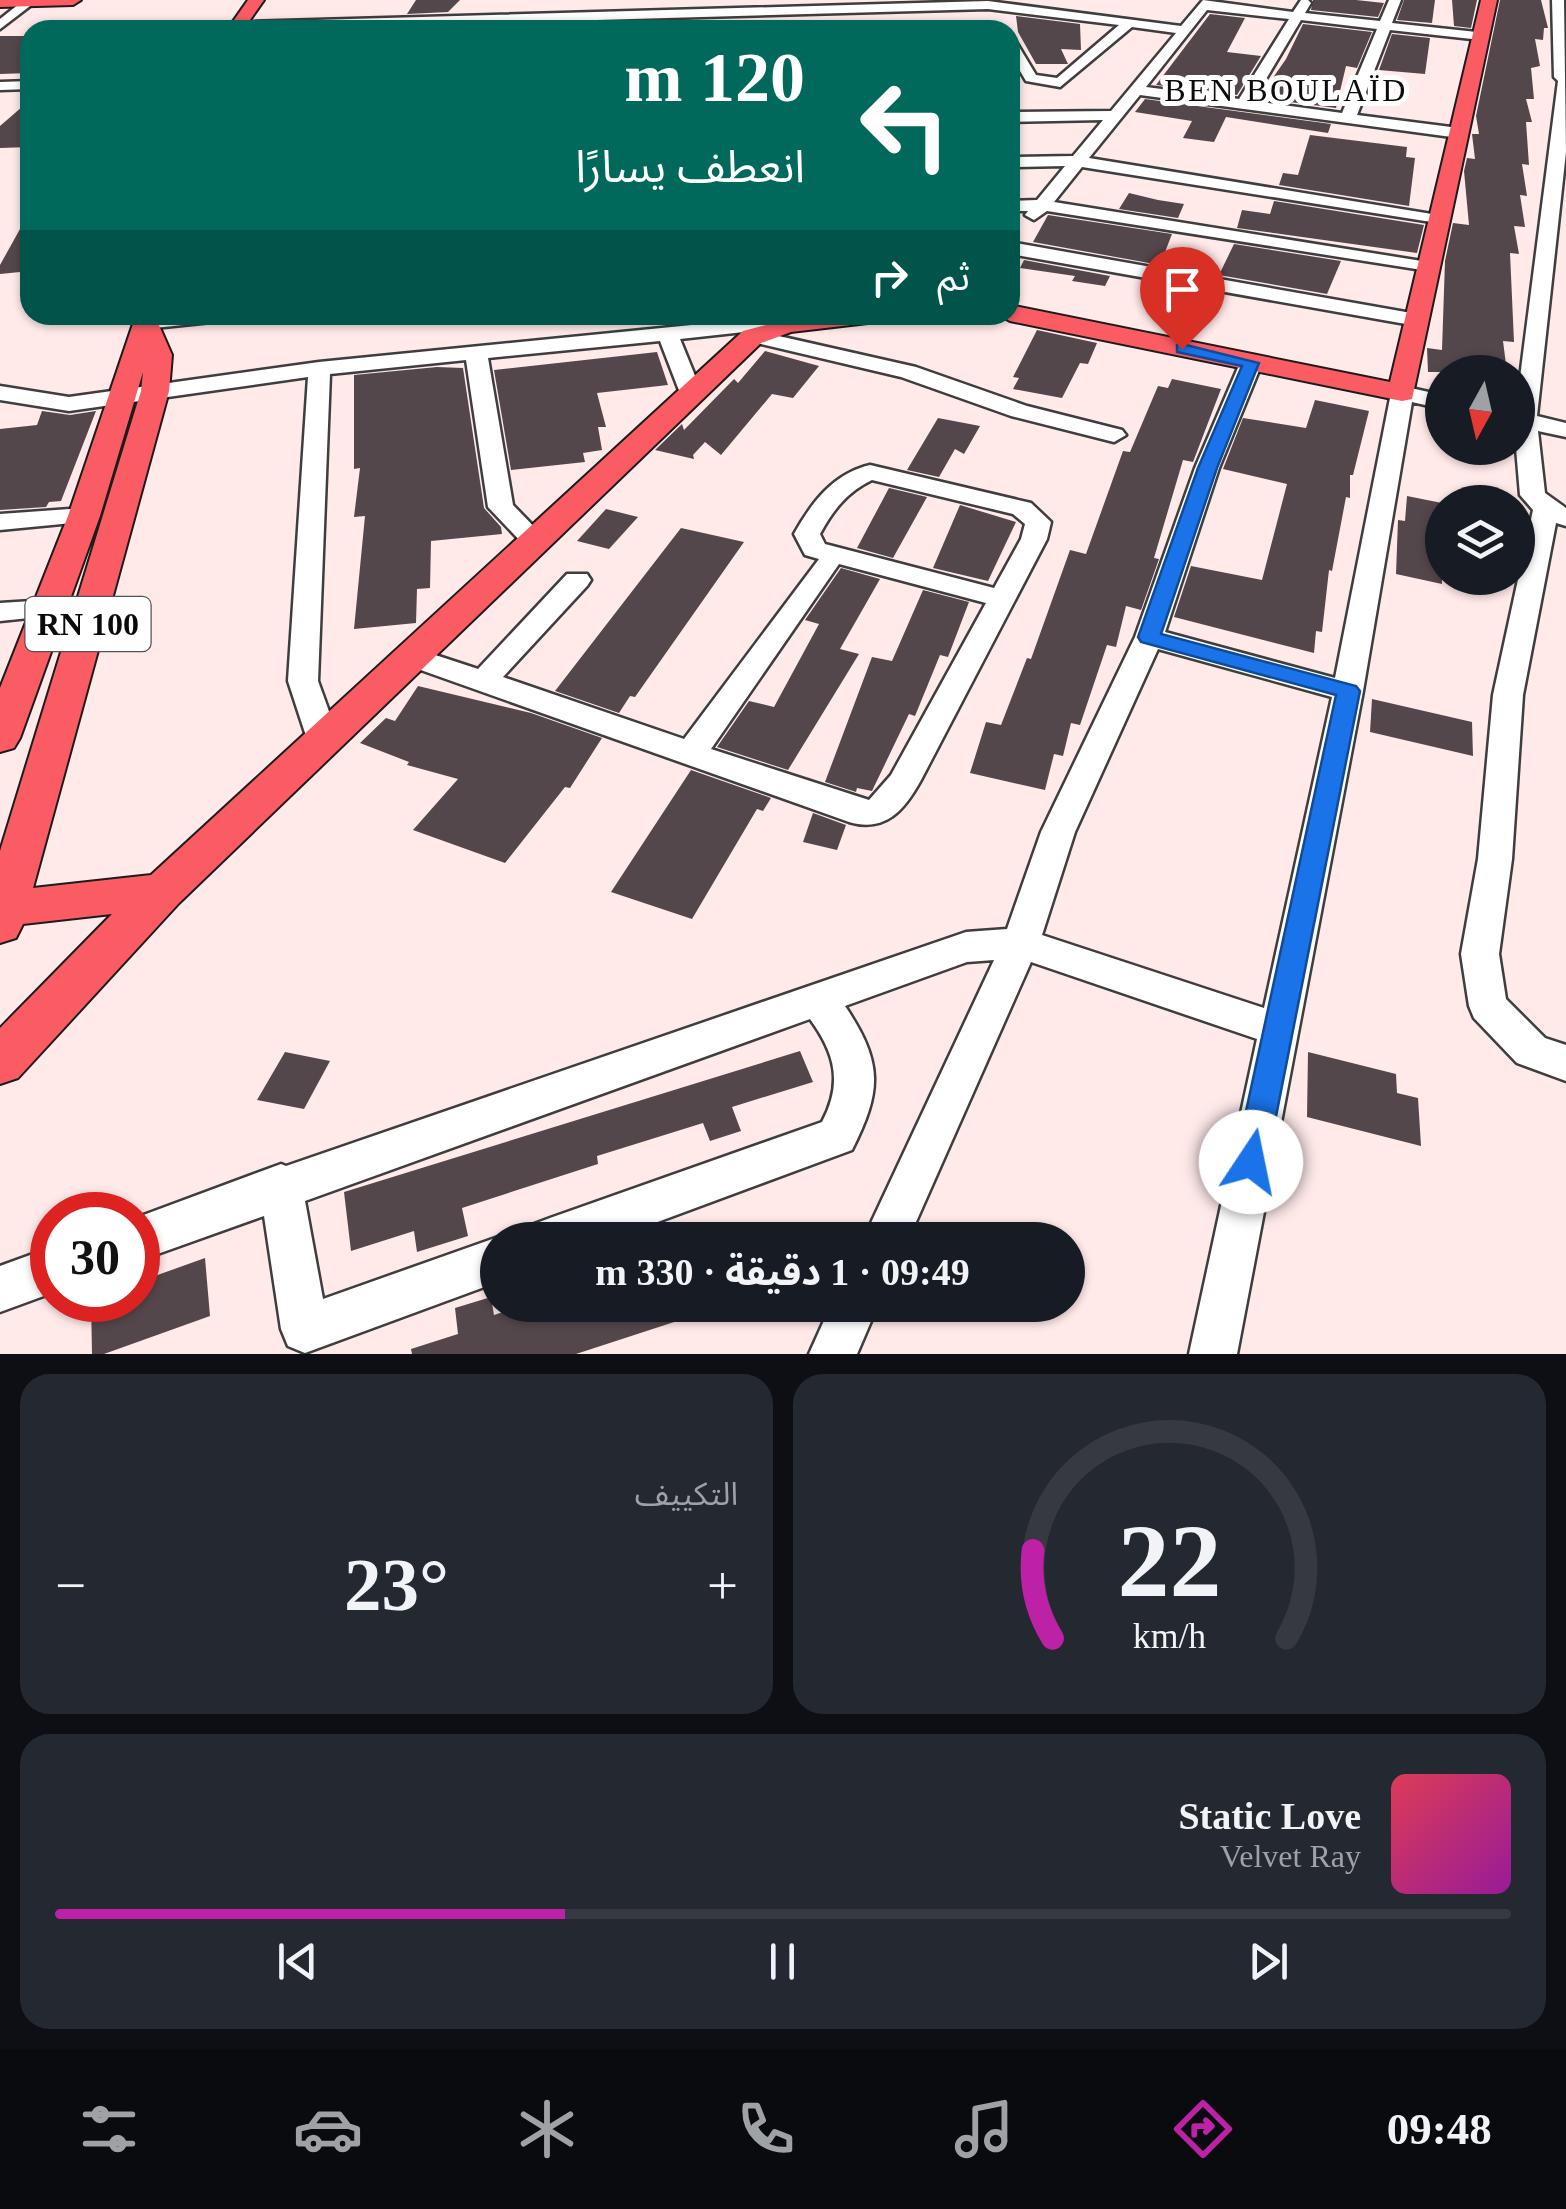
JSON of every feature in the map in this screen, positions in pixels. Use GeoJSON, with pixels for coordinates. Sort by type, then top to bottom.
{"type":"FeatureCollection","features":[{"type":"Feature","properties":{"kind":"main road"},"geometry":{"type":"LineString","coordinates":[[0,2],[73,0]]}},
{"type":"Feature","properties":{"kind":"main road"},"geometry":{"type":"LineString","coordinates":[[1020,316],[1402,393],[1489,0]]}},
{"type":"Feature","properties":{"kind":"main road","name":"RN 100"},"geometry":{"type":"LineString","coordinates":[[2,914],[139,392],[159,356],[149,325]]}},
{"type":"Feature","properties":{"kind":"main road"},"geometry":{"type":"LineString","coordinates":[[0,1062],[163,891],[752,336],[792,325]]}},
{"type":"Feature","properties":{"kind":"main road"},"geometry":{"type":"LineString","coordinates":[[0,738],[84,516],[139,392]]}},
{"type":"Feature","properties":{"kind":"main road"},"geometry":{"type":"LineString","coordinates":[[2,914],[163,891]]}},
{"type":"Feature","properties":{"kind":"street"},"geometry":{"type":"LineString","coordinates":[[0,25],[31,0]]}},
{"type":"Feature","properties":{"kind":"street"},"geometry":{"type":"LineString","coordinates":[[1244,104],[1306,0]]}},
{"type":"Feature","properties":{"kind":"street"},"geometry":{"type":"LineString","coordinates":[[1348,118],[1395,0]]}},
{"type":"Feature","properties":{"kind":"street"},"geometry":{"type":"LineString","coordinates":[[1535,355],[1558,243],[1566,80],[1560,77],[1558,0]]}},
{"type":"Feature","properties":{"kind":"street"},"geometry":{"type":"LineString","coordinates":[[536,20],[1105,3],[1093,19]]}},
{"type":"Feature","properties":{"kind":"street"},"geometry":{"type":"LineString","coordinates":[[1020,233],[1206,3],[1481,36]]}},
{"type":"Feature","properties":{"kind":"street"},"geometry":{"type":"LineString","coordinates":[[990,8],[1185,30]]}},
{"type":"Feature","properties":{"kind":"street"},"geometry":{"type":"LineString","coordinates":[[675,14],[676,20]]}},
{"type":"Feature","properties":{"kind":"street"},"geometry":{"type":"LineString","coordinates":[[1020,60],[1031,78],[1060,83],[1128,24]]}},
{"type":"Feature","properties":{"kind":"street"},"geometry":{"type":"LineString","coordinates":[[1136,90],[1459,133]]}},
{"type":"Feature","properties":{"kind":"street"},"geometry":{"type":"LineString","coordinates":[[1020,117],[1115,115]]}},
{"type":"Feature","properties":{"kind":"street"},"geometry":{"type":"LineString","coordinates":[[1020,162],[1078,161],[1438,220]]}},
{"type":"Feature","properties":{"kind":"street"},"geometry":{"type":"LineString","coordinates":[[1020,206],[1042,205],[1428,268]]}},
{"type":"Feature","properties":{"kind":"street"},"geometry":{"type":"LineString","coordinates":[[1020,248],[1417,320]]}},
{"type":"Feature","properties":{"kind":"street"},"geometry":{"type":"LineString","coordinates":[[0,393],[70,404],[319,369],[755,325]]}},
{"type":"Feature","properties":{"kind":"street"},"geometry":{"type":"LineString","coordinates":[[667,333],[691,393]]}},
{"type":"Feature","properties":{"kind":"street"},"geometry":{"type":"LineString","coordinates":[[752,336],[908,372],[1019,411],[1114,435]]}},
{"type":"Feature","properties":{"kind":"street"},"geometry":{"type":"LineString","coordinates":[[476,353],[501,507],[533,540]]}},
{"type":"Feature","properties":{"kind":"street"},"geometry":{"type":"LineString","coordinates":[[893,1222],[1021,944],[1058,832],[1149,637],[1208,468],[1251,363]]}},
{"type":"Feature","properties":{"kind":"street"},"geometry":{"type":"LineString","coordinates":[[319,369],[303,681],[323,739]]}},
{"type":"Feature","properties":{"kind":"street"},"geometry":{"type":"LineString","coordinates":[[1213,1354],[1348,691],[1402,393],[1425,398]]}},
{"type":"Feature","properties":{"kind":"street"},"geometry":{"type":"LineString","coordinates":[[1535,423],[1566,430]]}},
{"type":"Feature","properties":{"kind":"street"},"geometry":{"type":"LineString","coordinates":[[1528,465],[1533,495],[1556,514],[1508,695],[1494,859],[1480,954],[1488,1006],[1530,1051],[1566,1064]]}},
{"type":"Feature","properties":{"kind":"street"},"geometry":{"type":"LineString","coordinates":[[411,656],[861,813],[877,814],[905,780],[1034,539],[1038,522],[1022,508],[870,472],[848,480],[822,508],[808,534],[814,549],[1000,598]]}},
{"type":"Feature","properties":{"kind":"street"},"geometry":{"type":"LineString","coordinates":[[0,522],[84,516]]}},
{"type":"Feature","properties":{"kind":"street"},"geometry":{"type":"LineString","coordinates":[[690,754],[826,565]]}},
{"type":"Feature","properties":{"kind":"street"},"geometry":{"type":"LineString","coordinates":[[484,681],[577,580]]}},
{"type":"Feature","properties":{"kind":"street"},"geometry":{"type":"LineString","coordinates":[[0,612],[48,610]]}},
{"type":"Feature","properties":{"kind":"street"},"geometry":{"type":"LineString","coordinates":[[1149,637],[1348,691]]}},
{"type":"Feature","properties":{"kind":"street"},"geometry":{"type":"LineString","coordinates":[[160,1230],[966,947],[1021,944],[1278,1029]]}},
{"type":"Feature","properties":{"kind":"street"},"geometry":{"type":"LineString","coordinates":[[600,1222],[837,1136],[854,1107],[858,1067],[845,1036],[819,1000]]}},
{"type":"Feature","properties":{"kind":"street"},"geometry":{"type":"LineString","coordinates":[[281,1185],[305,1328],[480,1265]]}},
{"type":"Feature","properties":{"kind":"street"},"geometry":{"type":"LineString","coordinates":[[0,1289],[30,1278]]}},
{"type":"Feature","properties":{"kind":"street"},"geometry":{"type":"LineString","coordinates":[[832,1354],[847,1322]]}},
{"type":"Feature","properties":{"kind":"building"},"geometry":{"type":"Polygon","coordinates":[[[416,0],[460,0],[448,12],[407,14],[416,0]]]}},
{"type":"Feature","properties":{"kind":"building"},"geometry":{"type":"Polygon","coordinates":[[[1313,0],[1384,3],[1378,17],[1311,10],[1313,0]]]}},
{"type":"Feature","properties":{"kind":"building"},"geometry":{"type":"Polygon","coordinates":[[[1404,0],[1435,0],[1432,23],[1397,20],[1404,0]]]}},
{"type":"Feature","properties":{"kind":"building"},"geometry":{"type":"Polygon","coordinates":[[[1452,0],[1477,0],[1471,28],[1454,26],[1452,0]]]}},
{"type":"Feature","properties":{"kind":"building"},"geometry":{"type":"Polygon","coordinates":[[[1500,0],[1541,0],[1548,28],[1544,28],[1543,40],[1535,39],[1540,66],[1531,68],[1534,99],[1526,99],[1532,122],[1526,122],[1529,165],[1522,164],[1527,196],[1520,195],[1525,227],[1514,226],[1519,254],[1510,253],[1514,342],[1503,341],[1505,355],[1427,355],[1427,348],[1442,350],[1445,261],[1453,223],[1469,225],[1464,171],[1467,158],[1475,159],[1472,134],[1479,134],[1476,116],[1500,0]]]}},
{"type":"Feature","properties":{"kind":"building"},"geometry":{"type":"Polygon","coordinates":[[[1210,14],[1245,18],[1227,52],[1261,56],[1237,95],[1156,85],[1210,14]]]}},
{"type":"Feature","properties":{"kind":"building"},"geometry":{"type":"Polygon","coordinates":[[[1016,16],[1080,24],[1081,50],[1061,49],[1068,64],[1036,64],[1020,36],[1020,20],[1016,16]]]}},
{"type":"Feature","properties":{"kind":"building"},"geometry":{"type":"Polygon","coordinates":[[[1303,24],[1372,32],[1357,68],[1346,66],[1336,108],[1259,98],[1286,59],[1303,24]]]}},
{"type":"Feature","properties":{"kind":"building"},"geometry":{"type":"Polygon","coordinates":[[[1392,34],[1430,38],[1425,74],[1379,70],[1392,34]]]}},
{"type":"Feature","properties":{"kind":"building"},"geometry":{"type":"Polygon","coordinates":[[[0,36],[20,36],[20,73],[0,74],[0,36]]]}},
{"type":"Feature","properties":{"kind":"building"},"geometry":{"type":"Polygon","coordinates":[[[1145,99],[1331,124],[1328,133],[1226,117],[1214,142],[1183,138],[1192,121],[1135,112],[1145,99]]]}},
{"type":"Feature","properties":{"kind":"building"},"geometry":{"type":"Polygon","coordinates":[[[20,109],[20,147],[0,148],[0,126],[20,109]]]}},
{"type":"Feature","properties":{"kind":"building"},"geometry":{"type":"Polygon","coordinates":[[[1310,135],[1407,147],[1406,157],[1415,158],[1409,206],[1279,185],[1283,173],[1298,175],[1310,135]]]}},
{"type":"Feature","properties":{"kind":"building"},"geometry":{"type":"Polygon","coordinates":[[[1129,193],[1184,204],[1178,218],[1119,209],[1129,193]]]}},
{"type":"Feature","properties":{"kind":"building"},"geometry":{"type":"Polygon","coordinates":[[[1274,201],[1424,225],[1417,253],[1237,228],[1242,210],[1270,214],[1274,201]]]}},
{"type":"Feature","properties":{"kind":"building"},"geometry":{"type":"Polygon","coordinates":[[[1048,215],[1172,234],[1160,265],[1033,242],[1048,215]]]}},
{"type":"Feature","properties":{"kind":"building"},"geometry":{"type":"Polygon","coordinates":[[[20,229],[20,272],[0,274],[0,265],[20,229]]]}},
{"type":"Feature","properties":{"kind":"building"},"geometry":{"type":"Polygon","coordinates":[[[1234,244],[1341,261],[1327,294],[1219,275],[1234,244]]]}},
{"type":"Feature","properties":{"kind":"building"},"geometry":{"type":"Polygon","coordinates":[[[1024,260],[1110,276],[1105,286],[1072,281],[1075,276],[1020,268],[1024,260]]]}},
{"type":"Feature","properties":{"kind":"building"},"geometry":{"type":"Polygon","coordinates":[[[1037,330],[1097,343],[1088,364],[1080,363],[1062,398],[1013,389],[1019,378],[1013,377],[1037,330]]]}},
{"type":"Feature","properties":{"kind":"building"},"geometry":{"type":"Polygon","coordinates":[[[765,351],[819,366],[793,398],[772,394],[721,455],[705,442],[693,455],[694,459],[655,450],[682,424],[684,430],[734,379],[738,383],[765,351]]]}},
{"type":"Feature","properties":{"kind":"building"},"geometry":{"type":"Polygon","coordinates":[[[657,352],[668,385],[597,393],[606,427],[598,427],[602,450],[583,453],[585,462],[511,470],[494,370],[657,352]]]}},
{"type":"Feature","properties":{"kind":"building"},"geometry":{"type":"Polygon","coordinates":[[[463,368],[484,508],[501,527],[502,534],[431,541],[430,588],[417,589],[416,623],[354,629],[365,516],[354,517],[360,468],[354,469],[354,375],[463,368]]]}},
{"type":"Feature","properties":{"kind":"building"},"geometry":{"type":"Polygon","coordinates":[[[1172,379],[1221,389],[1193,462],[1183,460],[1154,558],[1159,559],[1141,610],[1126,606],[1116,647],[1107,645],[1080,725],[1071,723],[1063,756],[1054,754],[1045,790],[970,773],[986,722],[1001,725],[1027,658],[1031,659],[1070,550],[1086,554],[1123,451],[1130,452],[1158,386],[1168,388],[1172,379]]]}},
{"type":"Feature","properties":{"kind":"building"},"geometry":{"type":"Polygon","coordinates":[[[1315,400],[1369,411],[1350,475],[1350,498],[1346,497],[1332,571],[1329,570],[1322,632],[1316,631],[1314,653],[1174,617],[1191,566],[1262,580],[1287,484],[1223,469],[1243,418],[1306,428],[1315,400]]]}},
{"type":"Feature","properties":{"kind":"building"},"geometry":{"type":"Polygon","coordinates":[[[42,411],[70,415],[96,411],[61,501],[49,502],[46,507],[0,510],[0,429],[37,425],[42,411]]]}},
{"type":"Feature","properties":{"kind":"building"},"geometry":{"type":"Polygon","coordinates":[[[938,418],[980,426],[964,454],[955,449],[939,477],[907,470],[938,418]]]}},
{"type":"Feature","properties":{"kind":"building"},"geometry":{"type":"Polygon","coordinates":[[[889,488],[927,497],[893,558],[857,548],[889,488]]]}},
{"type":"Feature","properties":{"kind":"building"},"geometry":{"type":"Polygon","coordinates":[[[1407,496],[1425,500],[1425,580],[1396,574],[1398,520],[1405,521],[1407,496]]]}},
{"type":"Feature","properties":{"kind":"building"},"geometry":{"type":"Polygon","coordinates":[[[960,505],[1016,522],[988,581],[933,568],[960,505]]]}},
{"type":"Feature","properties":{"kind":"building"},"geometry":{"type":"Polygon","coordinates":[[[606,509],[638,517],[609,549],[577,541],[606,509]]]}},
{"type":"Feature","properties":{"kind":"building"},"geometry":{"type":"Polygon","coordinates":[[[681,528],[744,542],[635,697],[630,696],[619,713],[555,691],[681,528]]]}},
{"type":"Feature","properties":{"kind":"building"},"geometry":{"type":"Polygon","coordinates":[[[841,568],[880,579],[840,649],[859,654],[788,770],[717,747],[749,701],[774,707],[819,624],[805,620],[841,568]]]}},
{"type":"Feature","properties":{"kind":"building"},"geometry":{"type":"Polygon","coordinates":[[[923,590],[969,602],[948,657],[940,655],[915,716],[909,714],[872,791],[857,788],[856,792],[825,782],[872,657],[892,661],[923,590]]]}},
{"type":"Feature","properties":{"kind":"building"},"geometry":{"type":"Polygon","coordinates":[[[418,686],[531,713],[602,738],[570,788],[565,787],[505,863],[413,830],[458,779],[407,765],[409,762],[360,743],[386,718],[395,721],[418,686]]]}},
{"type":"Feature","properties":{"kind":"building"},"geometry":{"type":"Polygon","coordinates":[[[1372,699],[1472,722],[1473,756],[1370,732],[1372,699]]]}},
{"type":"Feature","properties":{"kind":"building"},"geometry":{"type":"Polygon","coordinates":[[[691,770],[771,798],[763,811],[757,809],[692,919],[611,892],[691,770]]]}},
{"type":"Feature","properties":{"kind":"building"},"geometry":{"type":"Polygon","coordinates":[[[813,813],[846,825],[837,850],[803,842],[813,813]]]}},
{"type":"Feature","properties":{"kind":"building"},"geometry":{"type":"Polygon","coordinates":[[[800,1051],[813,1082],[732,1107],[741,1131],[710,1141],[703,1123],[597,1156],[598,1164],[462,1208],[468,1236],[417,1252],[414,1231],[351,1251],[344,1192],[800,1051]]]}},
{"type":"Feature","properties":{"kind":"building"},"geometry":{"type":"Polygon","coordinates":[[[285,1052],[330,1061],[304,1109],[257,1100],[285,1052]]]}},
{"type":"Feature","properties":{"kind":"building"},"geometry":{"type":"Polygon","coordinates":[[[1308,1052],[1396,1074],[1397,1093],[1418,1098],[1421,1146],[1307,1117],[1308,1052]]]}},
{"type":"Feature","properties":{"kind":"building"},"geometry":{"type":"Polygon","coordinates":[[[205,1258],[210,1316],[104,1354],[92,1354],[91,1322],[160,1322],[160,1274],[205,1258]]]}},
{"type":"Feature","properties":{"kind":"building"},"geometry":{"type":"Polygon","coordinates":[[[480,1300],[480,1322],[674,1322],[576,1354],[412,1354],[411,1349],[458,1334],[455,1308],[480,1300]]]}},
{"type":"Feature","properties":{"kind":"district","name":"BEN BOULAÏD"},"geometry":{"type":"Point","coordinates":[1286,90]}},
{"type":"Feature","properties":{"kind":"route"},"geometry":{"type":"LineString","coordinates":[[1182,349],[1251,363],[1208,468],[1149,637],[1348,691],[1251,1162]]}}]}
